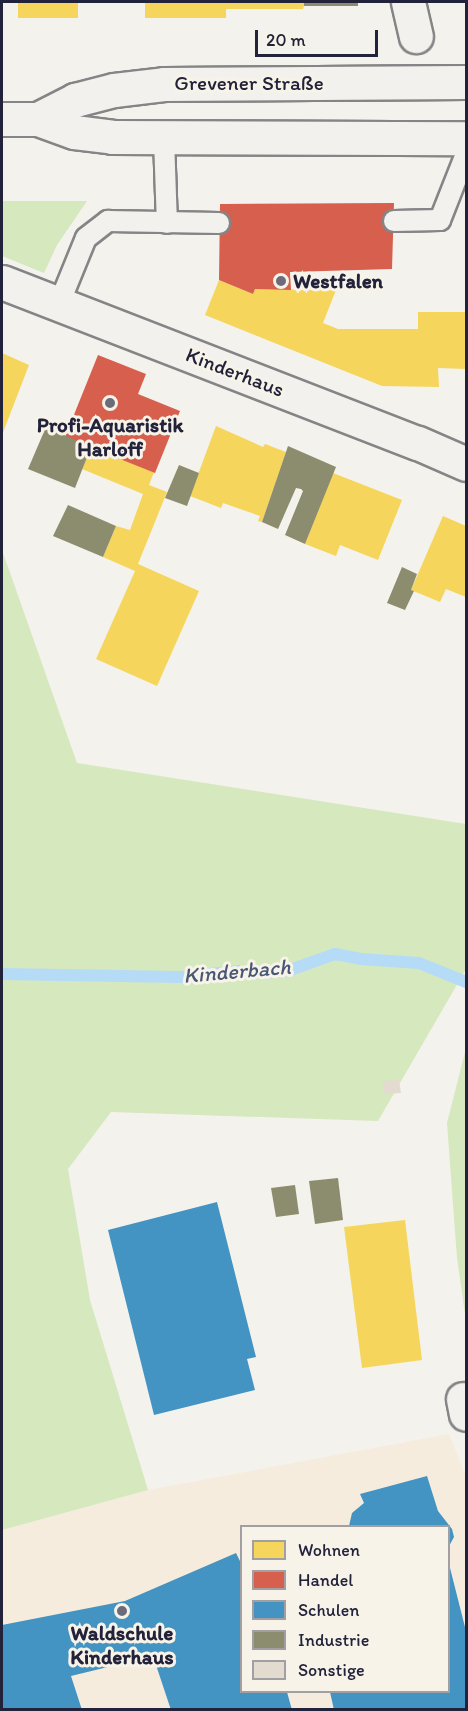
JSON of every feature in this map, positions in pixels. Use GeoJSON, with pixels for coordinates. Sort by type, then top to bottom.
{"type":"FeatureCollection","features":[{"type":"Feature","properties":{"kind":"main road"},"geometry":{"type":"LineString","coordinates":[[408,2],[416,36]]}},
{"type":"Feature","properties":{"kind":"main road","name":"Grevener Straße"},"geometry":{"type":"LineString","coordinates":[[38,119],[75,100],[114,90],[164,84],[466,82]]}},
{"type":"Feature","properties":{"kind":"main road","name":"Grevener Straße"},"geometry":{"type":"LineString","coordinates":[[2,119],[38,119],[74,132],[112,137],[164,139],[466,138]]}},
{"type":"Feature","properties":{"kind":"main road","name":"Kinderhaus"},"geometry":{"type":"LineString","coordinates":[[2,282],[466,464]]}},
{"type":"Feature","properties":{"kind":"lane"},"geometry":{"type":"LineString","coordinates":[[164,139],[167,223]]}},
{"type":"Feature","properties":{"kind":"lane"},"geometry":{"type":"LineString","coordinates":[[394,221],[440,220],[466,154]]}},
{"type":"Feature","properties":{"kind":"lane"},"geometry":{"type":"LineString","coordinates":[[59,304],[86,238],[108,221],[219,223]]}},
{"type":"Feature","properties":{"kind":"shaded area","name":"Waldschule Kinderhaus"},"geometry":{"type":"Polygon","coordinates":[[[449,1434],[466,1476],[466,1709],[2,1710],[2,1530],[148,1490],[449,1434]]]}},
{"type":"Feature","properties":{"kind":"green space"},"geometry":{"type":"Polygon","coordinates":[[[2,201],[87,201],[57,245],[44,273],[2,256],[2,201]]]}},
{"type":"Feature","properties":{"kind":"green space"},"geometry":{"type":"Polygon","coordinates":[[[2,550],[77,763],[466,824],[466,969],[378,1121],[111,1112],[68,1169],[90,1300],[148,1490],[2,1530],[2,550]]]}},
{"type":"Feature","properties":{"kind":"green space"},"geometry":{"type":"Polygon","coordinates":[[[466,1048],[466,1321],[457,1258],[447,1123],[466,1048]]]}},
{"type":"Feature","properties":{"kind":"building: Wohnen"},"geometry":{"type":"Polygon","coordinates":[[[18,2],[78,2],[78,18],[18,18],[18,2]]]}},
{"type":"Feature","properties":{"kind":"building: Wohnen"},"geometry":{"type":"Polygon","coordinates":[[[145,2],[304,2],[304,6],[303,9],[226,9],[226,18],[145,18],[145,2]]]}},
{"type":"Feature","properties":{"kind":"building: Wohnen"},"geometry":{"type":"Polygon","coordinates":[[[219,280],[253,294],[255,289],[336,290],[323,323],[338,329],[418,329],[418,312],[466,312],[466,369],[438,368],[439,387],[382,386],[205,315],[219,280]]]}},
{"type":"Feature","properties":{"kind":"building: Wohnen"},"geometry":{"type":"Polygon","coordinates":[[[2,353],[29,365],[2,435],[2,353]]]}},
{"type":"Feature","properties":{"kind":"building: Wohnen"},"geometry":{"type":"Polygon","coordinates":[[[216,426],[263,447],[265,444],[286,452],[262,522],[258,521],[260,516],[223,503],[221,508],[190,496],[216,426]]]}},
{"type":"Feature","properties":{"kind":"building: Wohnen"},"geometry":{"type":"Polygon","coordinates":[[[91,447],[154,472],[149,485],[167,492],[138,564],[199,591],[157,686],[96,659],[135,571],[103,557],[116,526],[130,530],[143,494],[82,469],[91,447]]]}},
{"type":"Feature","properties":{"kind":"building: Wohnen"},"geometry":{"type":"Polygon","coordinates":[[[333,473],[402,500],[378,560],[340,545],[336,556],[305,544],[333,473]]]}},
{"type":"Feature","properties":{"kind":"building: Wohnen"},"geometry":{"type":"Polygon","coordinates":[[[443,516],[466,526],[466,597],[446,589],[440,602],[411,590],[443,516]]]}},
{"type":"Feature","properties":{"kind":"building: Wohnen"},"geometry":{"type":"Polygon","coordinates":[[[405,1220],[422,1360],[362,1368],[344,1227],[405,1220]]]}},
{"type":"Feature","properties":{"kind":"building: Handel"},"geometry":{"type":"Polygon","coordinates":[[[394,203],[392,269],[290,272],[291,290],[255,289],[253,294],[219,280],[220,204],[394,203]]]}},
{"type":"Feature","properties":{"kind":"building: Handel"},"geometry":{"type":"Polygon","coordinates":[[[98,355],[146,374],[138,394],[180,411],[155,473],[65,437],[98,355]]]}},
{"type":"Feature","properties":{"kind":"building: Schulen"},"geometry":{"type":"Polygon","coordinates":[[[217,1202],[256,1357],[247,1359],[255,1390],[154,1415],[108,1230],[217,1202]]]}},
{"type":"Feature","properties":{"kind":"building: Schulen"},"geometry":{"type":"Polygon","coordinates":[[[427,1476],[438,1511],[449,1525],[349,1525],[352,1513],[364,1503],[360,1494],[427,1476]]]}},
{"type":"Feature","properties":{"kind":"building: Schulen"},"geometry":{"type":"Polygon","coordinates":[[[450,1526],[452,1529],[454,1537],[450,1544],[450,1526]]]}},
{"type":"Feature","properties":{"kind":"building: Schulen"},"geometry":{"type":"Polygon","coordinates":[[[236,1553],[240,1561],[240,1693],[287,1693],[292,1710],[171,1710],[153,1656],[71,1676],[82,1710],[2,1710],[2,1625],[125,1601],[236,1553]]]}},
{"type":"Feature","properties":{"kind":"building: Schulen"},"geometry":{"type":"Polygon","coordinates":[[[450,1568],[466,1631],[466,1710],[334,1710],[330,1693],[450,1693],[450,1568]]]}},
{"type":"Feature","properties":{"kind":"building: Industrie"},"geometry":{"type":"Polygon","coordinates":[[[304,2],[358,2],[358,6],[304,6],[304,2]]]}},
{"type":"Feature","properties":{"kind":"building: Industrie"},"geometry":{"type":"Polygon","coordinates":[[[46,427],[91,447],[75,488],[28,469],[46,427]]]}},
{"type":"Feature","properties":{"kind":"building: Industrie"},"geometry":{"type":"Polygon","coordinates":[[[288,446],[336,467],[305,544],[285,535],[303,491],[301,489],[296,488],[278,529],[262,522],[288,446]]]}},
{"type":"Feature","properties":{"kind":"building: Industrie"},"geometry":{"type":"Polygon","coordinates":[[[179,465],[199,473],[187,506],[165,498],[179,465]]]}},
{"type":"Feature","properties":{"kind":"building: Industrie"},"geometry":{"type":"Polygon","coordinates":[[[68,505],[116,526],[103,557],[53,536],[68,505]]]}},
{"type":"Feature","properties":{"kind":"building: Industrie"},"geometry":{"type":"Polygon","coordinates":[[[402,567],[417,574],[411,590],[414,591],[405,610],[387,603],[402,567]]]}},
{"type":"Feature","properties":{"kind":"building: Industrie"},"geometry":{"type":"Polygon","coordinates":[[[338,1178],[343,1220],[315,1224],[309,1181],[338,1178]]]}},
{"type":"Feature","properties":{"kind":"building: Industrie"},"geometry":{"type":"Polygon","coordinates":[[[295,1185],[299,1214],[276,1217],[271,1188],[295,1185]]]}},
{"type":"Feature","properties":{"kind":"building: Sonstige"},"geometry":{"type":"Polygon","coordinates":[[[399,1080],[401,1093],[384,1094],[383,1081],[399,1080]]]}},
{"type":"Feature","properties":{"kind":"waterway","name":"Kinderbach"},"geometry":{"type":"LineString","coordinates":[[2,974],[181,977],[239,971],[266,973],[290,970],[335,954],[361,959],[419,963],[466,982]]}},
{"type":"Feature","properties":{"kind":"place","name":"Westfalen"},"geometry":{"type":"Point","coordinates":[281,281]}},
{"type":"Feature","properties":{"kind":"place","name":"Profi-Aquaristik Harloff"},"geometry":{"type":"Point","coordinates":[110,403]}},
{"type":"Feature","properties":{"kind":"place","name":"Waldschule Kinderhaus"},"geometry":{"type":"Point","coordinates":[122,1611]}}]}
